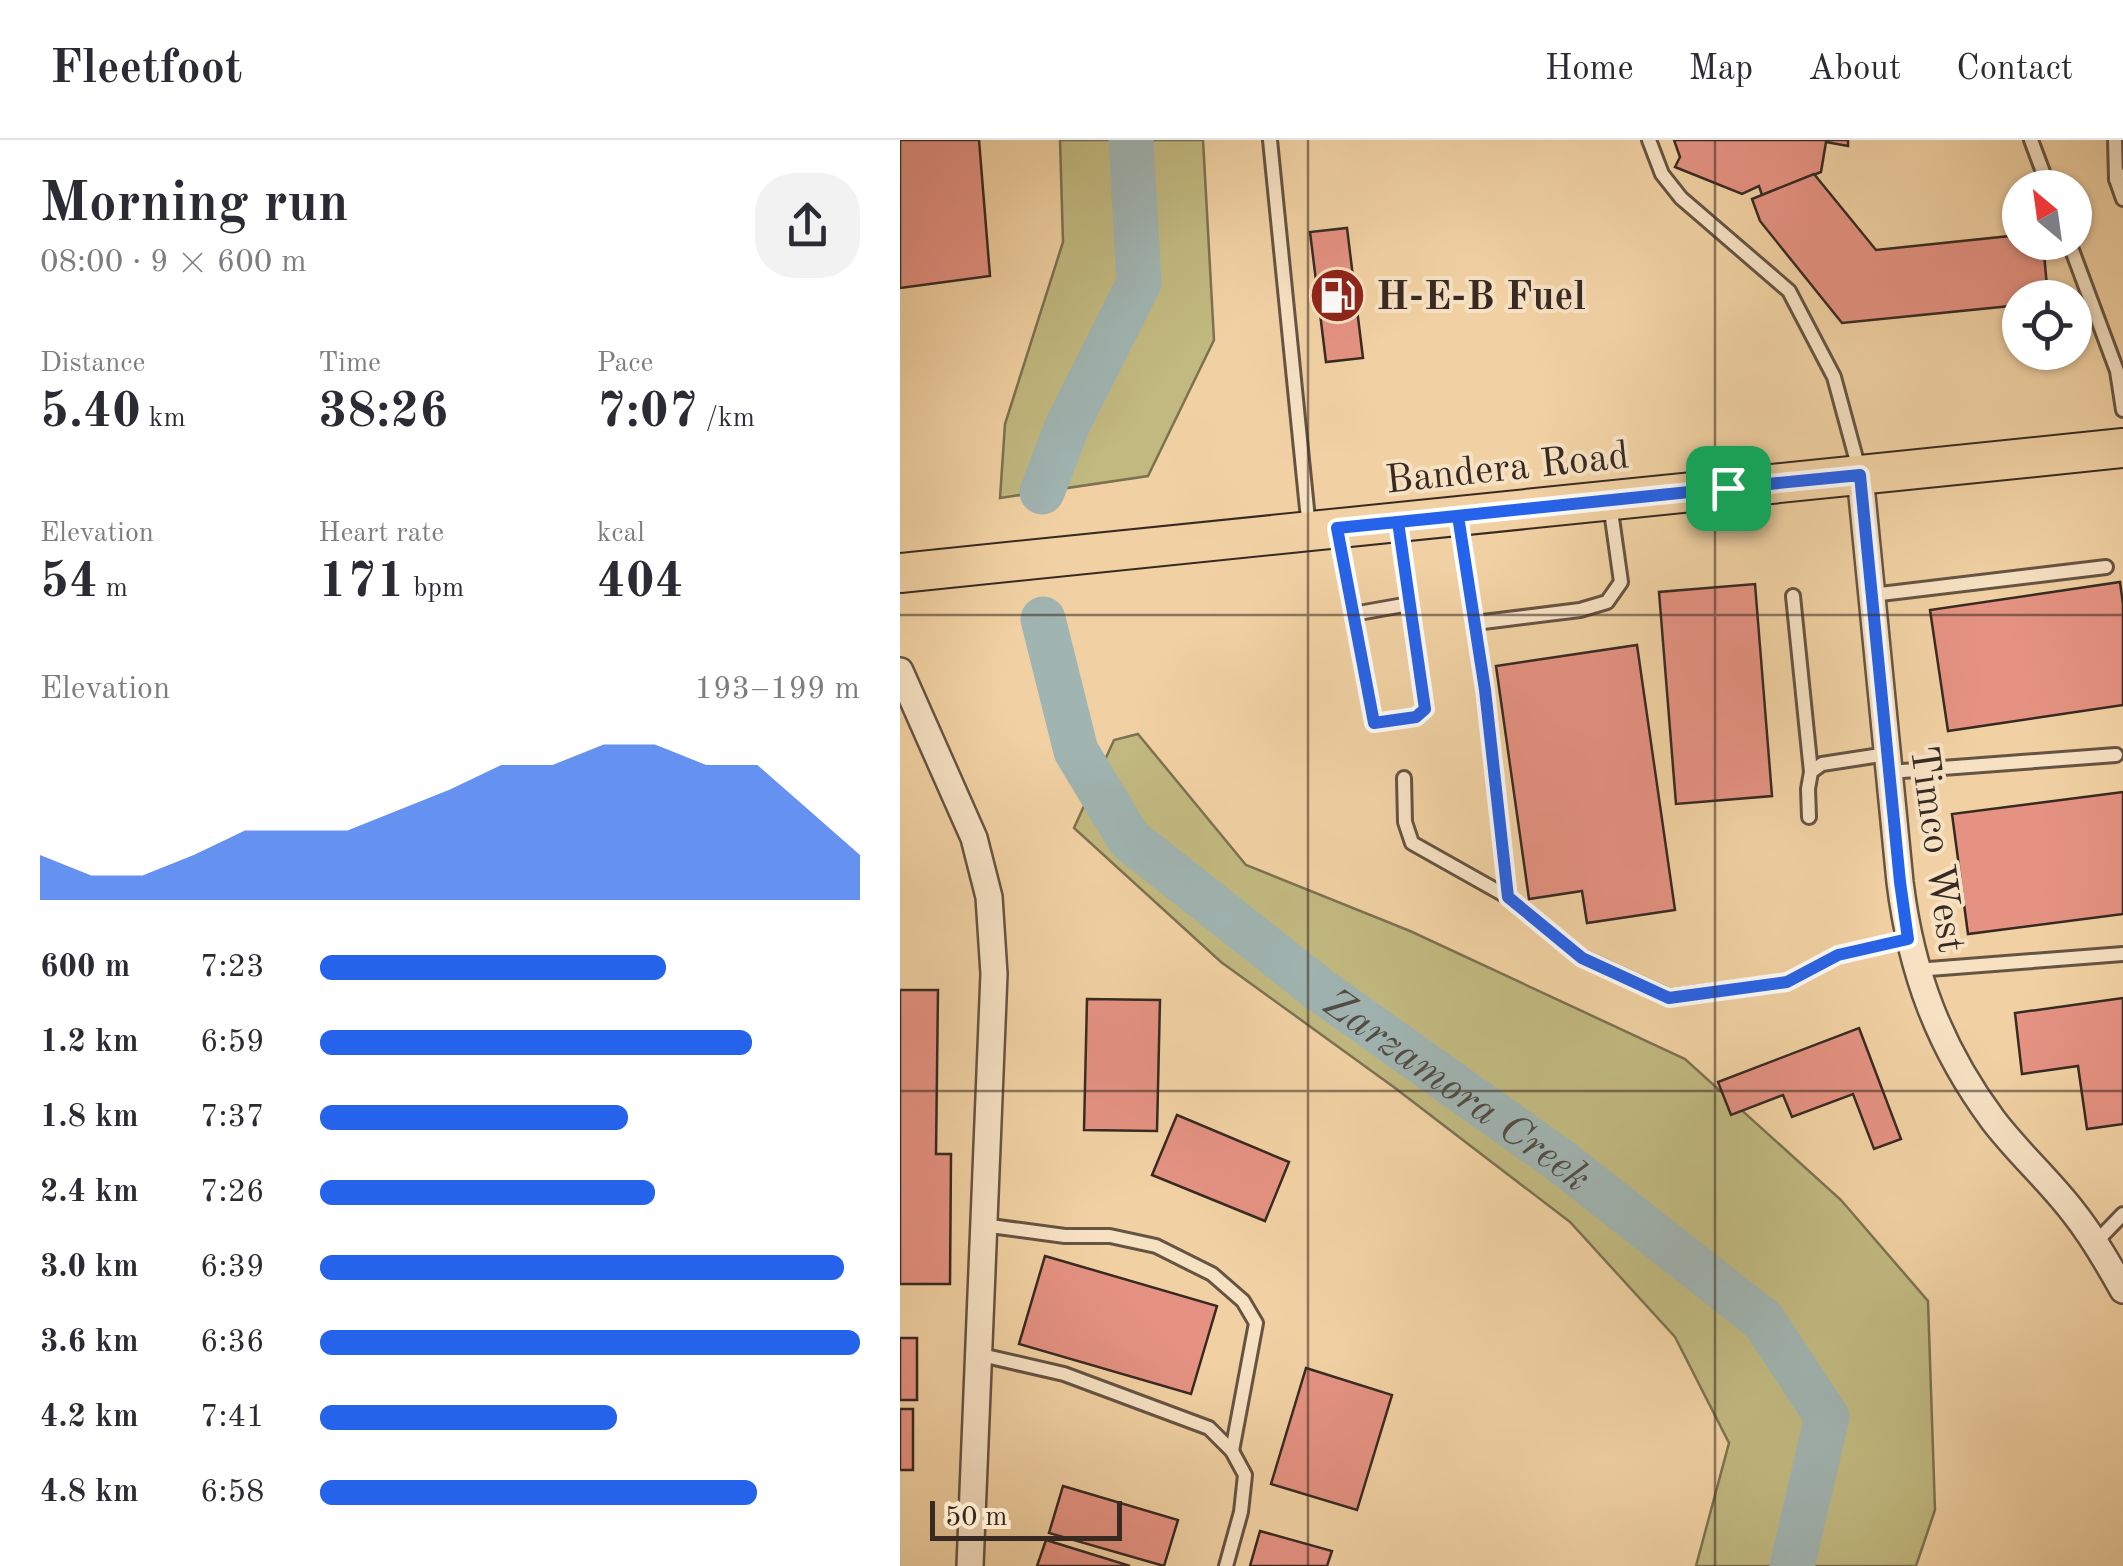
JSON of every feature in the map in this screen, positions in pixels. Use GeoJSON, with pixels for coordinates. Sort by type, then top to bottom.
{"type":"FeatureCollection","features":[{"type":"Feature","properties":{"kind":"main road","name":"Bandera Road"},"geometry":{"type":"LineString","coordinates":[[900,573],[2123,448]]}},
{"type":"Feature","properties":{"kind":"street","name":"Timco West"},"geometry":{"type":"LineString","coordinates":[[1860,475],[1900,882],[1916,970],[1938,1028],[1968,1085],[1996,1124],[2074,1212],[2123,1290]]}},
{"type":"Feature","properties":{"kind":"street"},"geometry":{"type":"LineString","coordinates":[[900,671],[974,838],[988,896],[994,974],[970,1566]]}},
{"type":"Feature","properties":{"kind":"lane"},"geometry":{"type":"LineString","coordinates":[[1270,140],[1323,530],[1352,614],[1374,723],[1416,717],[1425,709],[1398,522]]}},
{"type":"Feature","properties":{"kind":"lane"},"geometry":{"type":"LineString","coordinates":[[1649,140],[1662,174],[1681,198],[1790,291],[1834,377],[1860,475]]}},
{"type":"Feature","properties":{"kind":"lane"},"geometry":{"type":"LineString","coordinates":[[2031,140],[2042,170]]}},
{"type":"Feature","properties":{"kind":"lane"},"geometry":{"type":"LineString","coordinates":[[2115,140],[2123,199]]}},
{"type":"Feature","properties":{"kind":"lane"},"geometry":{"type":"LineString","coordinates":[[2076,260],[2116,371],[2123,410]]}},
{"type":"Feature","properties":{"kind":"lane"},"geometry":{"type":"LineString","coordinates":[[1475,623],[1580,610],[1607,602],[1621,582],[1610,500]]}},
{"type":"Feature","properties":{"kind":"lane"},"geometry":{"type":"LineString","coordinates":[[1458,516],[1493,752],[1508,897]]}},
{"type":"Feature","properties":{"kind":"lane"},"geometry":{"type":"LineString","coordinates":[[1872,595],[2106,567]]}},
{"type":"Feature","properties":{"kind":"lane"},"geometry":{"type":"LineString","coordinates":[[1793,596],[1811,772],[1810,817]]}},
{"type":"Feature","properties":{"kind":"lane"},"geometry":{"type":"LineString","coordinates":[[1352,614],[1409,604]]}},
{"type":"Feature","properties":{"kind":"lane"},"geometry":{"type":"LineString","coordinates":[[1811,772],[1822,764],[2116,754]]}},
{"type":"Feature","properties":{"kind":"lane"},"geometry":{"type":"LineString","coordinates":[[1404,778],[1405,822],[1412,844],[1508,897],[1582,958],[1669,998],[1787,982],[1838,955],[1908,939]]}},
{"type":"Feature","properties":{"kind":"lane"},"geometry":{"type":"LineString","coordinates":[[1916,970],[2123,954]]}},
{"type":"Feature","properties":{"kind":"lane"},"geometry":{"type":"LineString","coordinates":[[2095,1243],[2123,1214]]}},
{"type":"Feature","properties":{"kind":"lane"},"geometry":{"type":"LineString","coordinates":[[983,1225],[1066,1236],[1110,1236],[1156,1246],[1212,1274],[1243,1300],[1256,1323],[1232,1451]]}},
{"type":"Feature","properties":{"kind":"lane"},"geometry":{"type":"LineString","coordinates":[[977,1354],[1064,1374],[1209,1428],[1232,1451],[1245,1474],[1241,1512],[1226,1566]]}},
{"type":"Feature","properties":{"kind":"shaded area"},"geometry":{"type":"Polygon","coordinates":[[[1060,140],[1203,140],[1214,340],[1148,476],[1000,498],[1005,424],[1063,242],[1060,140]]]}},
{"type":"Feature","properties":{"kind":"shaded area"},"geometry":{"type":"Polygon","coordinates":[[[1138,734],[1246,865],[1410,931],[1685,1059],[1841,1200],[1928,1301],[1935,1510],[1916,1566],[1696,1566],[1729,1443],[1675,1337],[1570,1222],[1221,962],[1074,828],[1114,740],[1138,734]]]}},
{"type":"Feature","properties":{"kind":"building"},"geometry":{"type":"Polygon","coordinates":[[[900,140],[979,140],[990,276],[900,288],[900,140]]]}},
{"type":"Feature","properties":{"kind":"building"},"geometry":{"type":"Polygon","coordinates":[[[1674,140],[1848,140],[1848,146],[1826,142],[1821,172],[1762,195],[1759,186],[1742,194],[1675,167],[1680,157],[1674,140]]]}},
{"type":"Feature","properties":{"kind":"building"},"geometry":{"type":"Polygon","coordinates":[[[1814,174],[1876,250],[2002,237],[2002,260],[2045,260],[2046,280],[2002,280],[2002,307],[1842,323],[1760,221],[1752,199],[1814,174]]]}},
{"type":"Feature","properties":{"kind":"building","name":"H-E-B Fuel"},"geometry":{"type":"Polygon","coordinates":[[[1347,228],[1363,358],[1326,362],[1310,232],[1347,228]]]}},
{"type":"Feature","properties":{"kind":"building"},"geometry":{"type":"Polygon","coordinates":[[[2120,582],[2123,705],[1948,731],[1930,610],[2120,582]]]}},
{"type":"Feature","properties":{"kind":"building"},"geometry":{"type":"Polygon","coordinates":[[[1755,584],[1772,796],[1676,804],[1659,592],[1755,584]]]}},
{"type":"Feature","properties":{"kind":"building"},"geometry":{"type":"Polygon","coordinates":[[[1637,645],[1675,910],[1587,923],[1582,891],[1529,899],[1496,666],[1637,645]]]}},
{"type":"Feature","properties":{"kind":"building"},"geometry":{"type":"Polygon","coordinates":[[[2123,792],[2123,914],[1968,934],[1952,814],[2123,792]]]}},
{"type":"Feature","properties":{"kind":"building"},"geometry":{"type":"Polygon","coordinates":[[[900,990],[938,990],[936,1154],[951,1154],[950,1284],[900,1284],[900,990]]]}},
{"type":"Feature","properties":{"kind":"building"},"geometry":{"type":"Polygon","coordinates":[[[2123,998],[2123,1124],[2087,1129],[2078,1066],[2022,1074],[2015,1013],[2123,998]]]}},
{"type":"Feature","properties":{"kind":"building"},"geometry":{"type":"Polygon","coordinates":[[[1087,999],[1160,1000],[1157,1131],[1084,1130],[1087,999]]]}},
{"type":"Feature","properties":{"kind":"building"},"geometry":{"type":"Polygon","coordinates":[[[1859,1028],[1901,1139],[1874,1149],[1853,1094],[1792,1117],[1783,1095],[1731,1115],[1718,1082],[1859,1028]]]}},
{"type":"Feature","properties":{"kind":"building"},"geometry":{"type":"Polygon","coordinates":[[[1177,1115],[1289,1162],[1265,1221],[1152,1175],[1177,1115]]]}},
{"type":"Feature","properties":{"kind":"building"},"geometry":{"type":"Polygon","coordinates":[[[1045,1256],[1217,1306],[1191,1394],[1019,1344],[1045,1256]]]}},
{"type":"Feature","properties":{"kind":"building"},"geometry":{"type":"Polygon","coordinates":[[[900,1338],[917,1338],[917,1400],[900,1400],[900,1338]]]}},
{"type":"Feature","properties":{"kind":"building"},"geometry":{"type":"Polygon","coordinates":[[[1306,1368],[1392,1395],[1357,1510],[1271,1484],[1306,1368]]]}},
{"type":"Feature","properties":{"kind":"building"},"geometry":{"type":"Polygon","coordinates":[[[900,1409],[913,1409],[913,1470],[900,1470],[900,1409]]]}},
{"type":"Feature","properties":{"kind":"building"},"geometry":{"type":"Polygon","coordinates":[[[1063,1486],[1178,1520],[1164,1566],[1049,1533],[1063,1486]]]}},
{"type":"Feature","properties":{"kind":"building"},"geometry":{"type":"Polygon","coordinates":[[[1260,1531],[1332,1551],[1327,1566],[1250,1566],[1260,1531]]]}},
{"type":"Feature","properties":{"kind":"building"},"geometry":{"type":"Polygon","coordinates":[[[1046,1540],[1130,1566],[1037,1566],[1046,1540]]]}},
{"type":"Feature","properties":{"kind":"waterway","name":"Zarzamora Creek"},"geometry":{"type":"LineString","coordinates":[[1042,492],[1068,424],[1139,283],[1131,140]]}},
{"type":"Feature","properties":{"kind":"waterway","name":"Zarzamora Creek"},"geometry":{"type":"LineString","coordinates":[[1043,619],[1076,751],[1129,839],[1320,990],[1562,1162],[1763,1320],[1827,1417],[1792,1566]]}},
{"type":"Feature","properties":{"kind":"place","name":"H-E-B Fuel"},"geometry":{"type":"Point","coordinates":[1337,295]}},
{"type":"Feature","properties":{"kind":"route"},"geometry":{"type":"LineString","coordinates":[[1728,488],[1458,516],[1398,522],[1425,709],[1416,717],[1374,723],[1337,528],[1458,516],[1485,690],[1508,897],[1582,958],[1669,998],[1787,982],[1838,955],[1908,939],[1860,475],[1728,488]]}}]}
